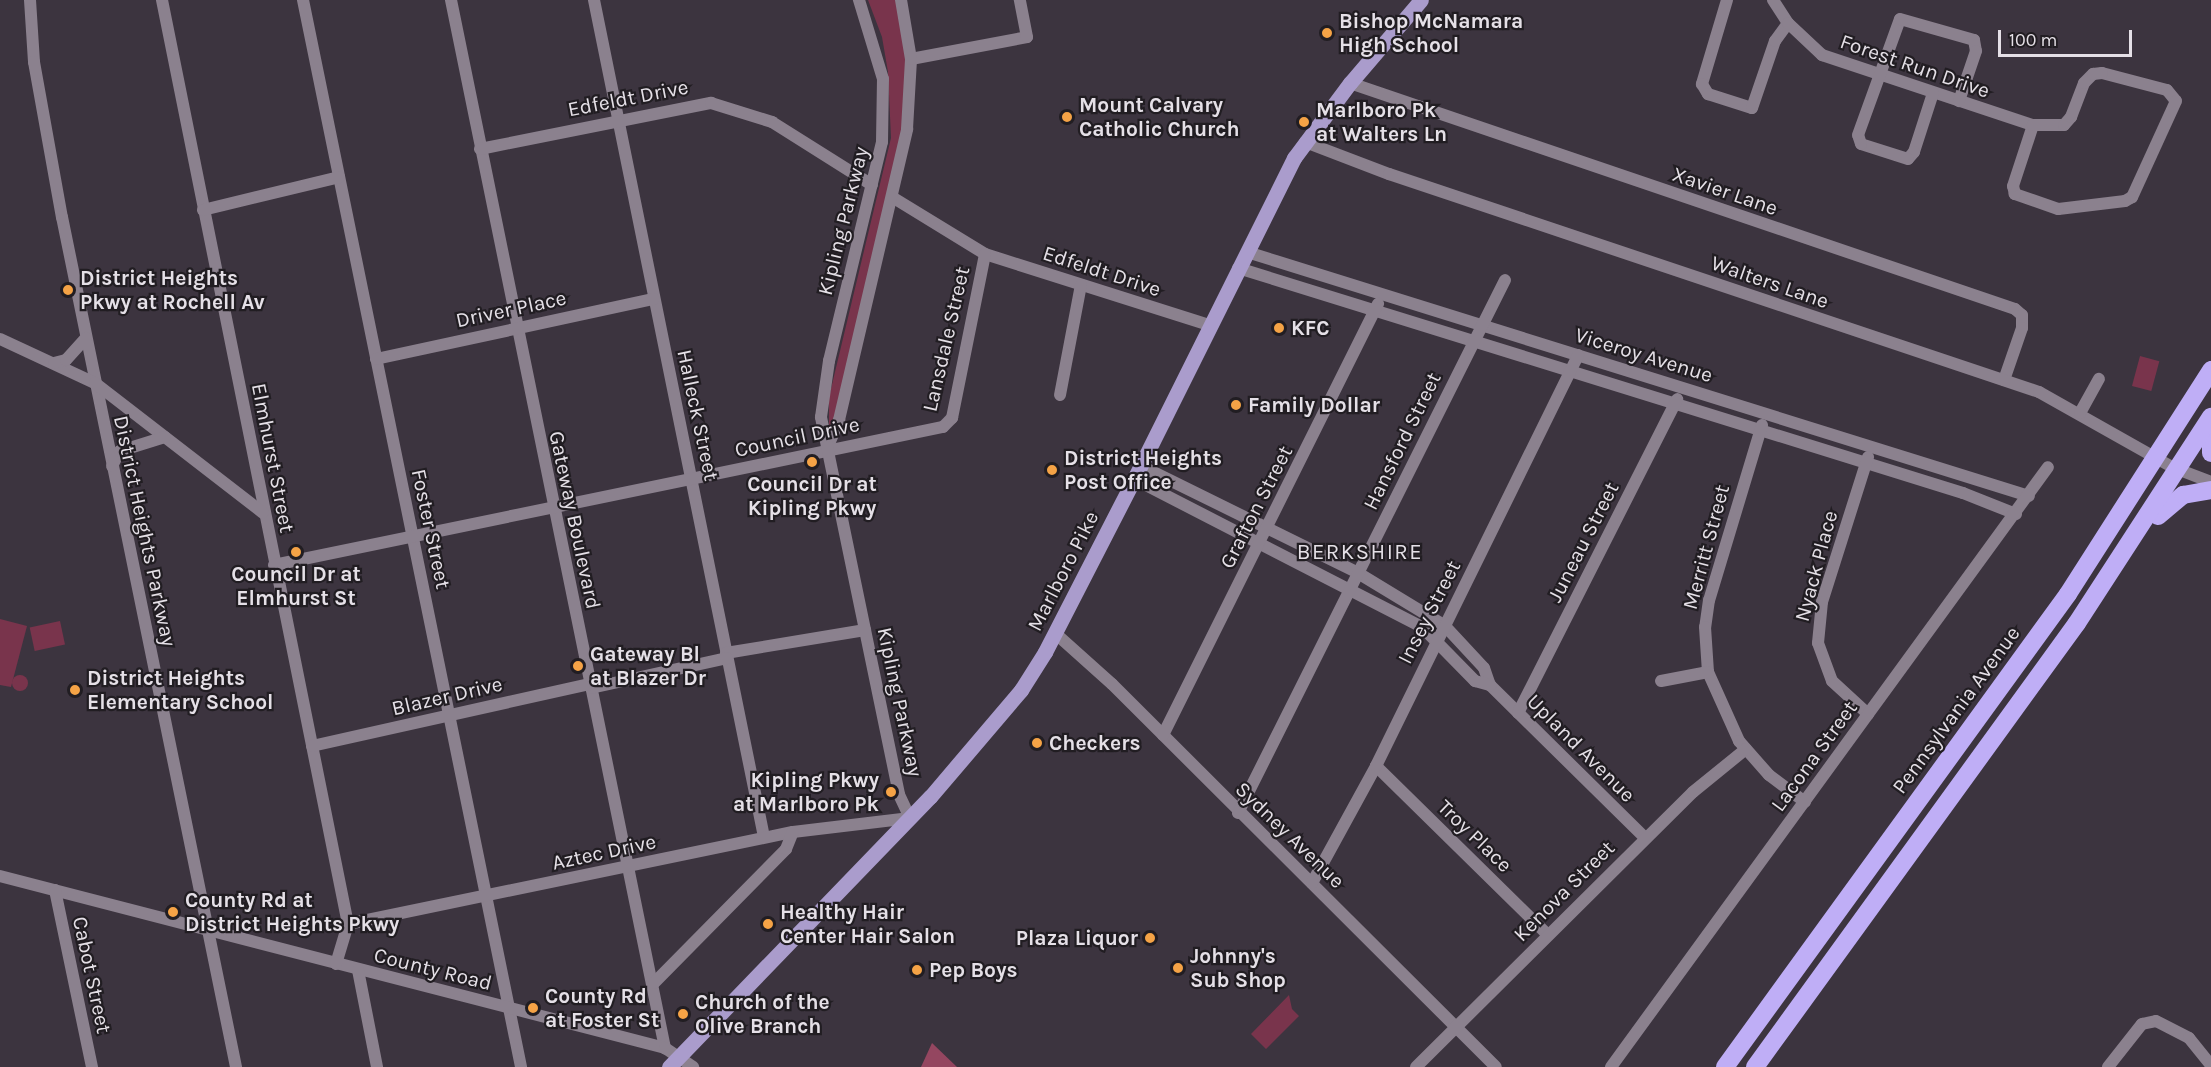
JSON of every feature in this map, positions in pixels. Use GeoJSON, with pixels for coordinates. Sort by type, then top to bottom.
{"type":"FeatureCollection","features":[{"type":"Feature","properties":{"kind":"highway","name":"Pennsylvania Avenue"},"geometry":{"type":"LineString","coordinates":[[1725,1067],[2024,656],[2157,459],[2211,370]]}},
{"type":"Feature","properties":{"kind":"highway"},"geometry":{"type":"LineString","coordinates":[[1755,1067],[2130,545],[2211,417]]}},
{"type":"Feature","properties":{"kind":"highway"},"geometry":{"type":"LineString","coordinates":[[2211,438],[2211,453]]}},
{"type":"Feature","properties":{"kind":"highway"},"geometry":{"type":"LineString","coordinates":[[2130,545],[2178,498],[2211,489]]}},
{"type":"Feature","properties":{"kind":"main road","name":"Marlboro Pike"},"geometry":{"type":"LineString","coordinates":[[669,1067],[910,818],[999,719],[1055,633],[1138,472],[1238,268],[1305,142],[1350,83],[1421,0]]}},
{"type":"Feature","properties":{"kind":"street","name":"District Heights Parkway"},"geometry":{"type":"LineString","coordinates":[[30,0],[38,93],[95,383],[236,1067]]}},
{"type":"Feature","properties":{"kind":"street","name":"Elmhurst Street"},"geometry":{"type":"LineString","coordinates":[[162,0],[263,513],[348,924]]}},
{"type":"Feature","properties":{"kind":"street","name":"Foster Street"},"geometry":{"type":"LineString","coordinates":[[303,0],[412,536],[451,715],[521,1067]]}},
{"type":"Feature","properties":{"kind":"street","name":"Gateway Boulevard"},"geometry":{"type":"LineString","coordinates":[[451,0],[515,328],[627,868],[654,983],[665,1048]]}},
{"type":"Feature","properties":{"kind":"street","name":"Halleck Street"},"geometry":{"type":"LineString","coordinates":[[594,0],[764,837]]}},
{"type":"Feature","properties":{"kind":"street","name":"Kipling Parkway"},"geometry":{"type":"LineString","coordinates":[[859,0],[875,44],[884,99],[882,142],[822,396],[821,425],[899,794],[910,818]]}},
{"type":"Feature","properties":{"kind":"street","name":"Kipling Parkway"},"geometry":{"type":"LineString","coordinates":[[826,451],[839,420],[892,197],[909,114],[911,59],[901,0]]}},
{"type":"Feature","properties":{"kind":"street"},"geometry":{"type":"LineString","coordinates":[[911,59],[1027,37],[1020,0]]}},
{"type":"Feature","properties":{"kind":"street"},"geometry":{"type":"LineString","coordinates":[[1727,0],[1701,84],[1708,94],[1752,108],[1775,41],[1788,23]]}},
{"type":"Feature","properties":{"kind":"street","name":"Forest Run Drive"},"geometry":{"type":"LineString","coordinates":[[1773,0],[1788,23],[1822,55],[2033,125],[2053,128],[2068,122],[2084,83],[2093,74],[2167,90],[2176,101],[2132,197],[2125,201],[2058,209],[2015,194],[2013,186],[2033,125]]}},
{"type":"Feature","properties":{"kind":"street"},"geometry":{"type":"LineString","coordinates":[[1933,93],[1914,152],[1908,159],[1861,144],[1858,135],[1900,19],[1974,40],[1976,51],[1959,101]]}},
{"type":"Feature","properties":{"kind":"street","name":"Xavier Lane"},"geometry":{"type":"LineString","coordinates":[[1350,83],[2015,309],[2022,315],[2022,328],[2004,380]]}},
{"type":"Feature","properties":{"kind":"street","name":"Edfeldt Drive"},"geometry":{"type":"LineString","coordinates":[[480,149],[618,118],[704,102],[747,111],[772,122],[872,185]]}},
{"type":"Feature","properties":{"kind":"street","name":"Walters Lane"},"geometry":{"type":"LineString","coordinates":[[1305,142],[1389,174],[2039,392],[2080,413],[2178,471],[2211,482]]}},
{"type":"Feature","properties":{"kind":"street"},"geometry":{"type":"LineString","coordinates":[[203,210],[339,177]]}},
{"type":"Feature","properties":{"kind":"street","name":"Edfeldt Drive"},"geometry":{"type":"LineString","coordinates":[[892,197],[985,254],[1209,325]]}},
{"type":"Feature","properties":{"kind":"street","name":"Viceroy Avenue"},"geometry":{"type":"LineString","coordinates":[[1247,252],[2029,496]]}},
{"type":"Feature","properties":{"kind":"street","name":"Lansdale Street"},"geometry":{"type":"LineString","coordinates":[[940,428],[952,418],[985,254]]}},
{"type":"Feature","properties":{"kind":"street","name":"Viceroy Avenue"},"geometry":{"type":"LineString","coordinates":[[1238,268],[1866,463],[2016,514]]}},
{"type":"Feature","properties":{"kind":"street","name":"Hansford Street"},"geometry":{"type":"LineString","coordinates":[[1238,813],[1505,280]]}},
{"type":"Feature","properties":{"kind":"street"},"geometry":{"type":"LineString","coordinates":[[1060,395],[1081,285]]}},
{"type":"Feature","properties":{"kind":"street","name":"Grafton Street"},"geometry":{"type":"LineString","coordinates":[[1163,735],[1381,295]]}},
{"type":"Feature","properties":{"kind":"street","name":"Driver Place"},"geometry":{"type":"LineString","coordinates":[[376,359],[654,299]]}},
{"type":"Feature","properties":{"kind":"street"},"geometry":{"type":"LineString","coordinates":[[54,363],[66,360],[86,338]]}},
{"type":"Feature","properties":{"kind":"street"},"geometry":{"type":"LineString","coordinates":[[0,339],[95,383],[263,513]]}},
{"type":"Feature","properties":{"kind":"street","name":"Insey Street"},"geometry":{"type":"LineString","coordinates":[[1312,883],[1376,766],[1578,355]]}},
{"type":"Feature","properties":{"kind":"street"},"geometry":{"type":"LineString","coordinates":[[2080,413],[2099,379]]}},
{"type":"Feature","properties":{"kind":"street","name":"Juneau Street"},"geometry":{"type":"LineString","coordinates":[[1518,713],[1675,404],[1681,387]]}},
{"type":"Feature","properties":{"kind":"street","name":"Merritt Street"},"geometry":{"type":"LineString","coordinates":[[1766,413],[1708,600],[1705,627],[1708,672],[1730,725],[1746,749],[1769,776],[1805,802]]}},
{"type":"Feature","properties":{"kind":"street","name":"Council Drive"},"geometry":{"type":"LineString","coordinates":[[274,565],[940,428]]}},
{"type":"Feature","properties":{"kind":"street"},"geometry":{"type":"LineString","coordinates":[[112,466],[120,451],[165,437]]}},
{"type":"Feature","properties":{"kind":"street","name":"Nyack Place"},"geometry":{"type":"LineString","coordinates":[[1868,714],[1832,681],[1818,643],[1822,602],[1871,447]]}},
{"type":"Feature","properties":{"kind":"street","name":"Lacona Street"},"geometry":{"type":"LineString","coordinates":[[1611,1067],[2016,514],[2048,467]]}},
{"type":"Feature","properties":{"kind":"street","name":"Upland Avenue"},"geometry":{"type":"LineString","coordinates":[[1138,472],[1267,528],[1358,573],[1445,626],[1484,668],[1490,685],[1645,838]]}},
{"type":"Feature","properties":{"kind":"street","name":"Upland Avenue"},"geometry":{"type":"LineString","coordinates":[[1138,472],[1260,543],[1422,627],[1475,681],[1490,685]]}},
{"type":"Feature","properties":{"kind":"street","name":"Blazer Drive"},"geometry":{"type":"LineString","coordinates":[[312,746],[727,656],[865,630]]}},
{"type":"Feature","properties":{"kind":"street","name":"Sydney Avenue"},"geometry":{"type":"LineString","coordinates":[[1055,633],[1163,735],[1238,813],[1312,883],[1496,1067]]}},
{"type":"Feature","properties":{"kind":"street"},"geometry":{"type":"LineString","coordinates":[[1661,681],[1708,672]]}},
{"type":"Feature","properties":{"kind":"street","name":"Kenova Street"},"geometry":{"type":"LineString","coordinates":[[1416,1067],[1645,838],[1705,781],[1746,749]]}},
{"type":"Feature","properties":{"kind":"street","name":"Troy Place"},"geometry":{"type":"LineString","coordinates":[[1376,766],[1547,934]]}},
{"type":"Feature","properties":{"kind":"street","name":"Aztec Drive"},"geometry":{"type":"LineString","coordinates":[[348,924],[627,868],[764,837],[910,818]]}},
{"type":"Feature","properties":{"kind":"street"},"geometry":{"type":"LineString","coordinates":[[654,983],[786,849],[793,832]]}},
{"type":"Feature","properties":{"kind":"street","name":"County Road"},"geometry":{"type":"LineString","coordinates":[[0,876],[665,1048],[681,1055]]}},
{"type":"Feature","properties":{"kind":"street","name":"Cabot Street"},"geometry":{"type":"LineString","coordinates":[[55,890],[92,1067]]}},
{"type":"Feature","properties":{"kind":"street"},"geometry":{"type":"LineString","coordinates":[[336,964],[348,924]]}},
{"type":"Feature","properties":{"kind":"street"},"geometry":{"type":"LineString","coordinates":[[358,970],[377,1067]]}},
{"type":"Feature","properties":{"kind":"street"},"geometry":{"type":"LineString","coordinates":[[2108,1067],[2132,1035],[2149,1021],[2162,1022],[2189,1038],[2211,1065]]}},
{"type":"Feature","properties":{"kind":"street"},"geometry":{"type":"LineString","coordinates":[[681,1055],[693,1067]]}},
{"type":"Feature","properties":{"kind":"shaded area"},"geometry":{"type":"Polygon","coordinates":[[[868,0],[897,0],[907,53],[905,121],[835,427],[829,428],[829,397],[891,138],[888,72],[882,37],[868,0]]]}},
{"type":"Feature","properties":{"kind":"shaded area"},"geometry":{"type":"Polygon","coordinates":[[[2140,356],[2159,361],[2151,391],[2132,386],[2140,356]]]}},
{"type":"Feature","properties":{"kind":"shaded area"},"geometry":{"type":"Polygon","coordinates":[[[0,619],[27,626],[11,687],[0,685],[0,619]]]}},
{"type":"Feature","properties":{"kind":"shaded area"},"geometry":{"type":"Polygon","coordinates":[[[60,621],[65,644],[35,651],[30,627],[60,621]]]}},
{"type":"Feature","properties":{"kind":"shaded area"},"geometry":{"type":"Polygon","coordinates":[[[20,675],[26,677],[28,683],[26,689],[20,691],[14,689],[12,683],[14,677],[20,675]]]}},
{"type":"Feature","properties":{"kind":"shaded area"},"geometry":{"type":"Polygon","coordinates":[[[1289,995],[1292,1009],[1299,1016],[1266,1049],[1251,1034],[1289,995]]]}},
{"type":"Feature","properties":{"kind":"shaded area"},"geometry":{"type":"Polygon","coordinates":[[[932,1043],[957,1067],[921,1067],[932,1043]]]}},
{"type":"Feature","properties":{"kind":"place","name":"Bishop McNamara High School"},"geometry":{"type":"Point","coordinates":[1327,33]}},
{"type":"Feature","properties":{"kind":"place","name":"Mount Calvary Catholic Church"},"geometry":{"type":"Point","coordinates":[1067,117]}},
{"type":"Feature","properties":{"kind":"place","name":"Marlboro Pk at Walters Ln"},"geometry":{"type":"Point","coordinates":[1304,122]}},
{"type":"Feature","properties":{"kind":"place","name":"District Heights Pkwy at Rochell Av"},"geometry":{"type":"Point","coordinates":[68,290]}},
{"type":"Feature","properties":{"kind":"place","name":"KFC"},"geometry":{"type":"Point","coordinates":[1279,328]}},
{"type":"Feature","properties":{"kind":"place","name":"Family Dollar"},"geometry":{"type":"Point","coordinates":[1236,405]}},
{"type":"Feature","properties":{"kind":"place","name":"Council Dr at Kipling Pkwy"},"geometry":{"type":"Point","coordinates":[812,462]}},
{"type":"Feature","properties":{"kind":"place","name":"District Heights Post Office"},"geometry":{"type":"Point","coordinates":[1052,470]}},
{"type":"Feature","properties":{"kind":"place","name":"Council Dr at Elmhurst St"},"geometry":{"type":"Point","coordinates":[296,552]}},
{"type":"Feature","properties":{"kind":"place","name":"Gateway Bl at Blazer Dr"},"geometry":{"type":"Point","coordinates":[578,666]}},
{"type":"Feature","properties":{"kind":"place","name":"District Heights Elementary School"},"geometry":{"type":"Point","coordinates":[75,690]}},
{"type":"Feature","properties":{"kind":"place","name":"Checkers"},"geometry":{"type":"Point","coordinates":[1037,743]}},
{"type":"Feature","properties":{"kind":"place","name":"Kipling Pkwy at Marlboro Pk"},"geometry":{"type":"Point","coordinates":[891,792]}},
{"type":"Feature","properties":{"kind":"place","name":"County Rd at District Heights Pkwy"},"geometry":{"type":"Point","coordinates":[173,912]}},
{"type":"Feature","properties":{"kind":"place","name":"Healthy Hair Center Hair Salon"},"geometry":{"type":"Point","coordinates":[768,924]}},
{"type":"Feature","properties":{"kind":"place","name":"Plaza Liquor"},"geometry":{"type":"Point","coordinates":[1150,938]}},
{"type":"Feature","properties":{"kind":"place","name":"Johnny's Sub Shop"},"geometry":{"type":"Point","coordinates":[1178,968]}},
{"type":"Feature","properties":{"kind":"place","name":"Pep Boys"},"geometry":{"type":"Point","coordinates":[917,970]}},
{"type":"Feature","properties":{"kind":"place","name":"County Rd at Foster St"},"geometry":{"type":"Point","coordinates":[533,1008]}},
{"type":"Feature","properties":{"kind":"place","name":"Church of the Olive Branch"},"geometry":{"type":"Point","coordinates":[683,1014]}},
{"type":"Feature","properties":{"kind":"district","name":"BERKSHIRE"},"geometry":{"type":"Point","coordinates":[1360,553]}}]}
